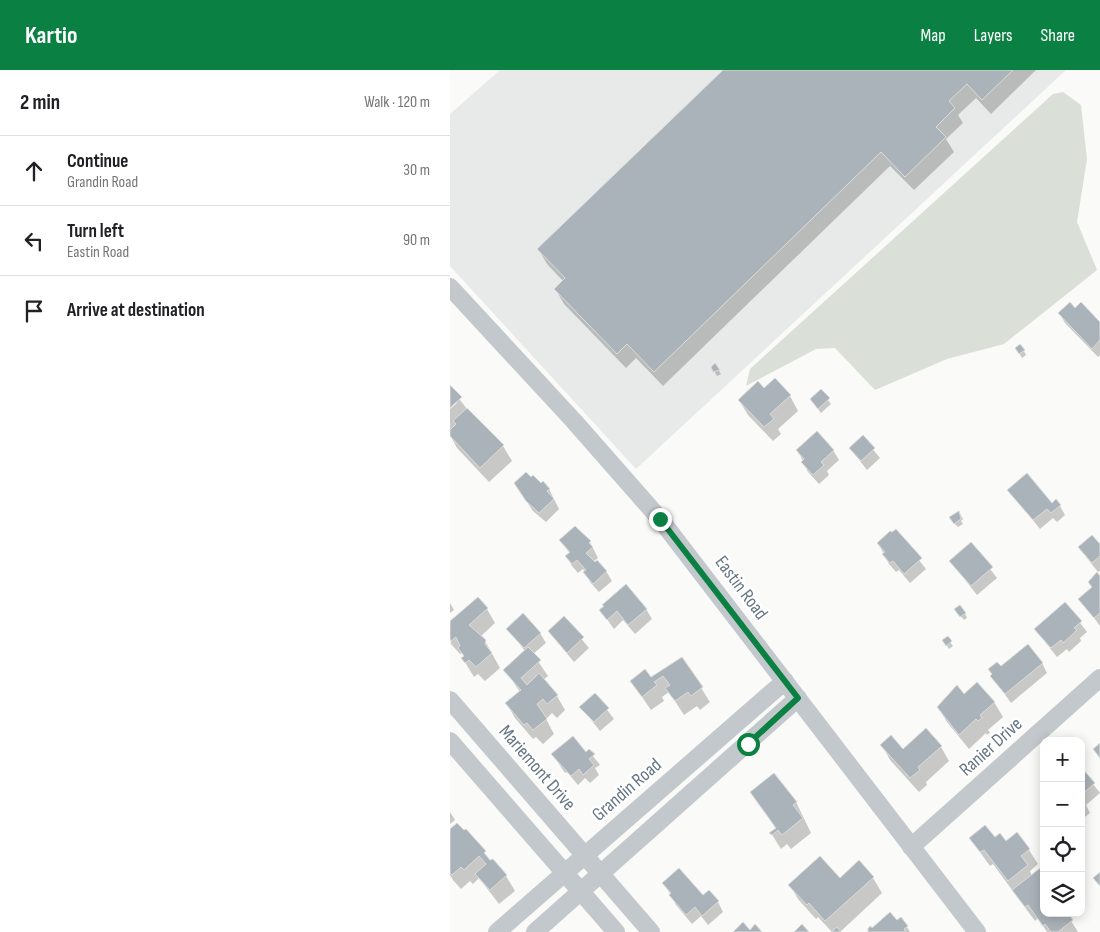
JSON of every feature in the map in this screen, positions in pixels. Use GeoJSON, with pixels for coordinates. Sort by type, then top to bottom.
{"type":"FeatureCollection","features":[{"type":"Feature","properties":{"kind":"street","name":"Eastin Road"},"geometry":{"type":"LineString","coordinates":[[450,287],[573,420],[660,519],[977,932]]}},
{"type":"Feature","properties":{"kind":"street","name":"Ranier Drive"},"geometry":{"type":"LineString","coordinates":[[911,847],[1100,678]]}},
{"type":"Feature","properties":{"kind":"street","name":"Grandin Road"},"geometry":{"type":"LineString","coordinates":[[497,932],[785,681]]}},
{"type":"Feature","properties":{"kind":"street"},"geometry":{"type":"LineString","coordinates":[[535,932],[798,698]]}},
{"type":"Feature","properties":{"kind":"street","name":"Mariemont Drive"},"geometry":{"type":"LineString","coordinates":[[450,700],[651,932]]}},
{"type":"Feature","properties":{"kind":"street"},"geometry":{"type":"LineString","coordinates":[[450,741],[616,932]]}},
{"type":"Feature","properties":{"kind":"shaded area"},"geometry":{"type":"Polygon","coordinates":[[[500,70],[1066,70],[636,469],[450,266],[450,114],[500,70]]]}},
{"type":"Feature","properties":{"kind":"shaded area"},"geometry":{"type":"Polygon","coordinates":[[[1063,92],[1081,105],[1087,159],[1077,222],[1097,270],[1004,344],[947,359],[875,390],[835,348],[816,349],[746,386],[750,369],[1053,94],[1063,92]]]}},
{"type":"Feature","properties":{"kind":"building"},"geometry":{"type":"Polygon","coordinates":[[[723,70],[1013,70],[982,100],[967,84],[949,101],[955,108],[936,127],[946,137],[905,177],[881,152],[654,372],[627,344],[617,354],[554,289],[565,278],[537,249],[723,70]]]}},
{"type":"Feature","properties":{"kind":"building"},"geometry":{"type":"Polygon","coordinates":[[[1070,302],[1075,308],[1081,302],[1100,322],[1100,340],[1092,349],[1058,313],[1070,302]]]}},
{"type":"Feature","properties":{"kind":"building"},"geometry":{"type":"Polygon","coordinates":[[[1020,344],[1025,350],[1019,354],[1015,348],[1020,344]]]}},
{"type":"Feature","properties":{"kind":"building"},"geometry":{"type":"Polygon","coordinates":[[[715,363],[720,370],[713,372],[711,367],[715,363]]]}},
{"type":"Feature","properties":{"kind":"building"},"geometry":{"type":"Polygon","coordinates":[[[775,378],[791,395],[770,414],[774,419],[764,427],[738,400],[758,381],[764,388],[775,378]]]}},
{"type":"Feature","properties":{"kind":"building"},"geometry":{"type":"Polygon","coordinates":[[[450,385],[462,397],[450,408],[450,385]]]}},
{"type":"Feature","properties":{"kind":"building"},"geometry":{"type":"Polygon","coordinates":[[[821,389],[830,398],[818,409],[810,399],[821,389]]]}},
{"type":"Feature","properties":{"kind":"building"},"geometry":{"type":"Polygon","coordinates":[[[467,408],[504,445],[480,468],[450,436],[450,430],[456,424],[453,421],[467,408]]]}},
{"type":"Feature","properties":{"kind":"building"},"geometry":{"type":"Polygon","coordinates":[[[817,431],[834,450],[821,462],[824,465],[813,475],[801,462],[804,459],[796,450],[817,431]]]}},
{"type":"Feature","properties":{"kind":"building"},"geometry":{"type":"Polygon","coordinates":[[[863,435],[875,448],[861,461],[849,448],[863,435]]]}},
{"type":"Feature","properties":{"kind":"building"},"geometry":{"type":"Polygon","coordinates":[[[526,472],[531,477],[533,475],[541,483],[543,481],[550,489],[547,491],[554,499],[539,513],[526,501],[514,483],[526,472]]]}},
{"type":"Feature","properties":{"kind":"building"},"geometry":{"type":"Polygon","coordinates":[[[1027,473],[1052,503],[1056,499],[1061,505],[1051,513],[1047,509],[1033,520],[1007,490],[1027,473]]]}},
{"type":"Feature","properties":{"kind":"building"},"geometry":{"type":"Polygon","coordinates":[[[959,511],[961,519],[954,524],[949,517],[959,511]]]}},
{"type":"Feature","properties":{"kind":"building"},"geometry":{"type":"Polygon","coordinates":[[[575,526],[591,541],[589,543],[593,547],[586,553],[595,562],[597,560],[607,571],[593,584],[583,572],[586,570],[577,560],[572,564],[565,556],[570,552],[559,540],[575,526]]]}},
{"type":"Feature","properties":{"kind":"building"},"geometry":{"type":"Polygon","coordinates":[[[896,529],[922,558],[904,574],[893,561],[890,563],[882,554],[885,552],[877,543],[890,531],[892,532],[896,529]]]}},
{"type":"Feature","properties":{"kind":"building"},"geometry":{"type":"Polygon","coordinates":[[[1092,535],[1100,544],[1100,556],[1092,563],[1078,547],[1092,535]]]}},
{"type":"Feature","properties":{"kind":"building"},"geometry":{"type":"Polygon","coordinates":[[[971,542],[993,567],[971,586],[949,561],[971,542]]]}},
{"type":"Feature","properties":{"kind":"building"},"geometry":{"type":"Polygon","coordinates":[[[1097,572],[1100,576],[1100,613],[1094,618],[1078,599],[1092,587],[1088,582],[1097,572]]]}},
{"type":"Feature","properties":{"kind":"building"},"geometry":{"type":"Polygon","coordinates":[[[626,584],[647,609],[628,625],[617,611],[607,620],[599,610],[604,606],[602,605],[626,584]]]}},
{"type":"Feature","properties":{"kind":"building"},"geometry":{"type":"Polygon","coordinates":[[[478,597],[488,608],[469,625],[486,640],[485,644],[492,653],[476,667],[469,660],[465,663],[461,658],[464,656],[458,648],[460,646],[456,637],[451,641],[450,621],[478,597]]]}},
{"type":"Feature","properties":{"kind":"building"},"geometry":{"type":"Polygon","coordinates":[[[1065,602],[1082,621],[1074,628],[1077,630],[1063,643],[1061,640],[1051,648],[1034,629],[1065,602]]]}},
{"type":"Feature","properties":{"kind":"building"},"geometry":{"type":"Polygon","coordinates":[[[960,605],[966,613],[960,617],[954,609],[960,605]]]}},
{"type":"Feature","properties":{"kind":"building"},"geometry":{"type":"Polygon","coordinates":[[[523,613],[541,633],[524,648],[506,629],[523,613]]]}},
{"type":"Feature","properties":{"kind":"building"},"geometry":{"type":"Polygon","coordinates":[[[564,616],[584,637],[567,653],[548,631],[564,616]]]}},
{"type":"Feature","properties":{"kind":"building"},"geometry":{"type":"Polygon","coordinates":[[[948,636],[952,641],[946,646],[942,640],[948,636]]]}},
{"type":"Feature","properties":{"kind":"building"},"geometry":{"type":"Polygon","coordinates":[[[1028,644],[1043,663],[1005,694],[990,676],[992,674],[988,669],[997,662],[1001,666],[1028,644]]]}},
{"type":"Feature","properties":{"kind":"building"},"geometry":{"type":"Polygon","coordinates":[[[528,647],[541,660],[521,678],[527,685],[539,673],[558,695],[547,704],[543,699],[537,704],[547,719],[533,730],[527,723],[524,725],[505,703],[521,690],[503,670],[528,647]]]}},
{"type":"Feature","properties":{"kind":"building"},"geometry":{"type":"Polygon","coordinates":[[[682,657],[703,687],[691,696],[688,692],[675,701],[665,688],[670,685],[663,676],[654,682],[657,685],[642,697],[630,681],[645,669],[651,677],[682,657]]]}},
{"type":"Feature","properties":{"kind":"building"},"geometry":{"type":"Polygon","coordinates":[[[977,682],[995,702],[980,715],[982,718],[978,721],[976,719],[959,735],[937,707],[957,685],[964,694],[977,682]]]}},
{"type":"Feature","properties":{"kind":"building"},"geometry":{"type":"Polygon","coordinates":[[[595,693],[609,708],[594,722],[579,707],[595,693]]]}},
{"type":"Feature","properties":{"kind":"building"},"geometry":{"type":"Polygon","coordinates":[[[926,728],[942,746],[918,767],[920,770],[910,778],[880,745],[891,735],[903,749],[926,728]]]}},
{"type":"Feature","properties":{"kind":"building"},"geometry":{"type":"Polygon","coordinates":[[[573,736],[586,752],[589,749],[595,754],[589,759],[594,765],[583,775],[579,769],[571,776],[551,754],[573,736]]]}},
{"type":"Feature","properties":{"kind":"building"},"geometry":{"type":"Polygon","coordinates":[[[1100,743],[1100,758],[1093,749],[1100,743]]]}},
{"type":"Feature","properties":{"kind":"building"},"geometry":{"type":"Polygon","coordinates":[[[1085,772],[1095,783],[1085,792],[1085,772]]]}},
{"type":"Feature","properties":{"kind":"building"},"geometry":{"type":"Polygon","coordinates":[[[774,773],[797,802],[793,805],[803,818],[782,835],[778,830],[772,835],[769,833],[776,828],[750,792],[774,773]]]}},
{"type":"Feature","properties":{"kind":"building"},"geometry":{"type":"Polygon","coordinates":[[[457,823],[464,830],[466,829],[486,851],[484,853],[490,860],[493,859],[507,875],[490,890],[475,874],[486,864],[479,856],[464,870],[461,867],[452,875],[450,873],[450,829],[457,823]]]}},
{"type":"Feature","properties":{"kind":"building"},"geometry":{"type":"Polygon","coordinates":[[[985,825],[995,837],[1000,833],[1006,841],[1017,832],[1030,849],[1021,856],[1028,865],[1008,881],[984,850],[980,852],[969,838],[985,825]]]}},
{"type":"Feature","properties":{"kind":"building"},"geometry":{"type":"Polygon","coordinates":[[[820,856],[840,878],[859,860],[874,877],[825,921],[809,903],[807,905],[788,885],[820,856]]]}},
{"type":"Feature","properties":{"kind":"building"},"geometry":{"type":"Polygon","coordinates":[[[679,868],[703,895],[709,890],[719,901],[702,916],[695,907],[686,915],[669,895],[671,893],[662,883],[679,868]]]}},
{"type":"Feature","properties":{"kind":"building"},"geometry":{"type":"Polygon","coordinates":[[[1040,868],[1040,917],[1071,917],[1073,920],[1058,932],[1051,932],[1045,924],[1043,926],[1028,905],[1025,907],[1012,890],[1040,868]]]}},
{"type":"Feature","properties":{"kind":"building"},"geometry":{"type":"Polygon","coordinates":[[[1100,872],[1100,886],[1093,878],[1100,872]]]}},
{"type":"Feature","properties":{"kind":"building"},"geometry":{"type":"Polygon","coordinates":[[[890,912],[897,920],[901,917],[908,926],[904,929],[906,932],[868,932],[868,928],[871,926],[872,928],[890,912]]]}},
{"type":"Feature","properties":{"kind":"building"},"geometry":{"type":"Polygon","coordinates":[[[743,922],[750,930],[755,924],[762,932],[733,932],[743,922]]]}},
{"type":"Feature","properties":{"kind":"building"},"geometry":{"type":"Polygon","coordinates":[[[802,924],[809,932],[794,932],[802,924]]]}},
{"type":"Feature","properties":{"kind":"building"},"geometry":{"type":"Polygon","coordinates":[[[837,927],[841,932],[831,932],[837,927]]]}},
{"type":"Feature","properties":{"kind":"route"},"geometry":{"type":"LineString","coordinates":[[660,519],[798,698],[748,744]]}}]}
